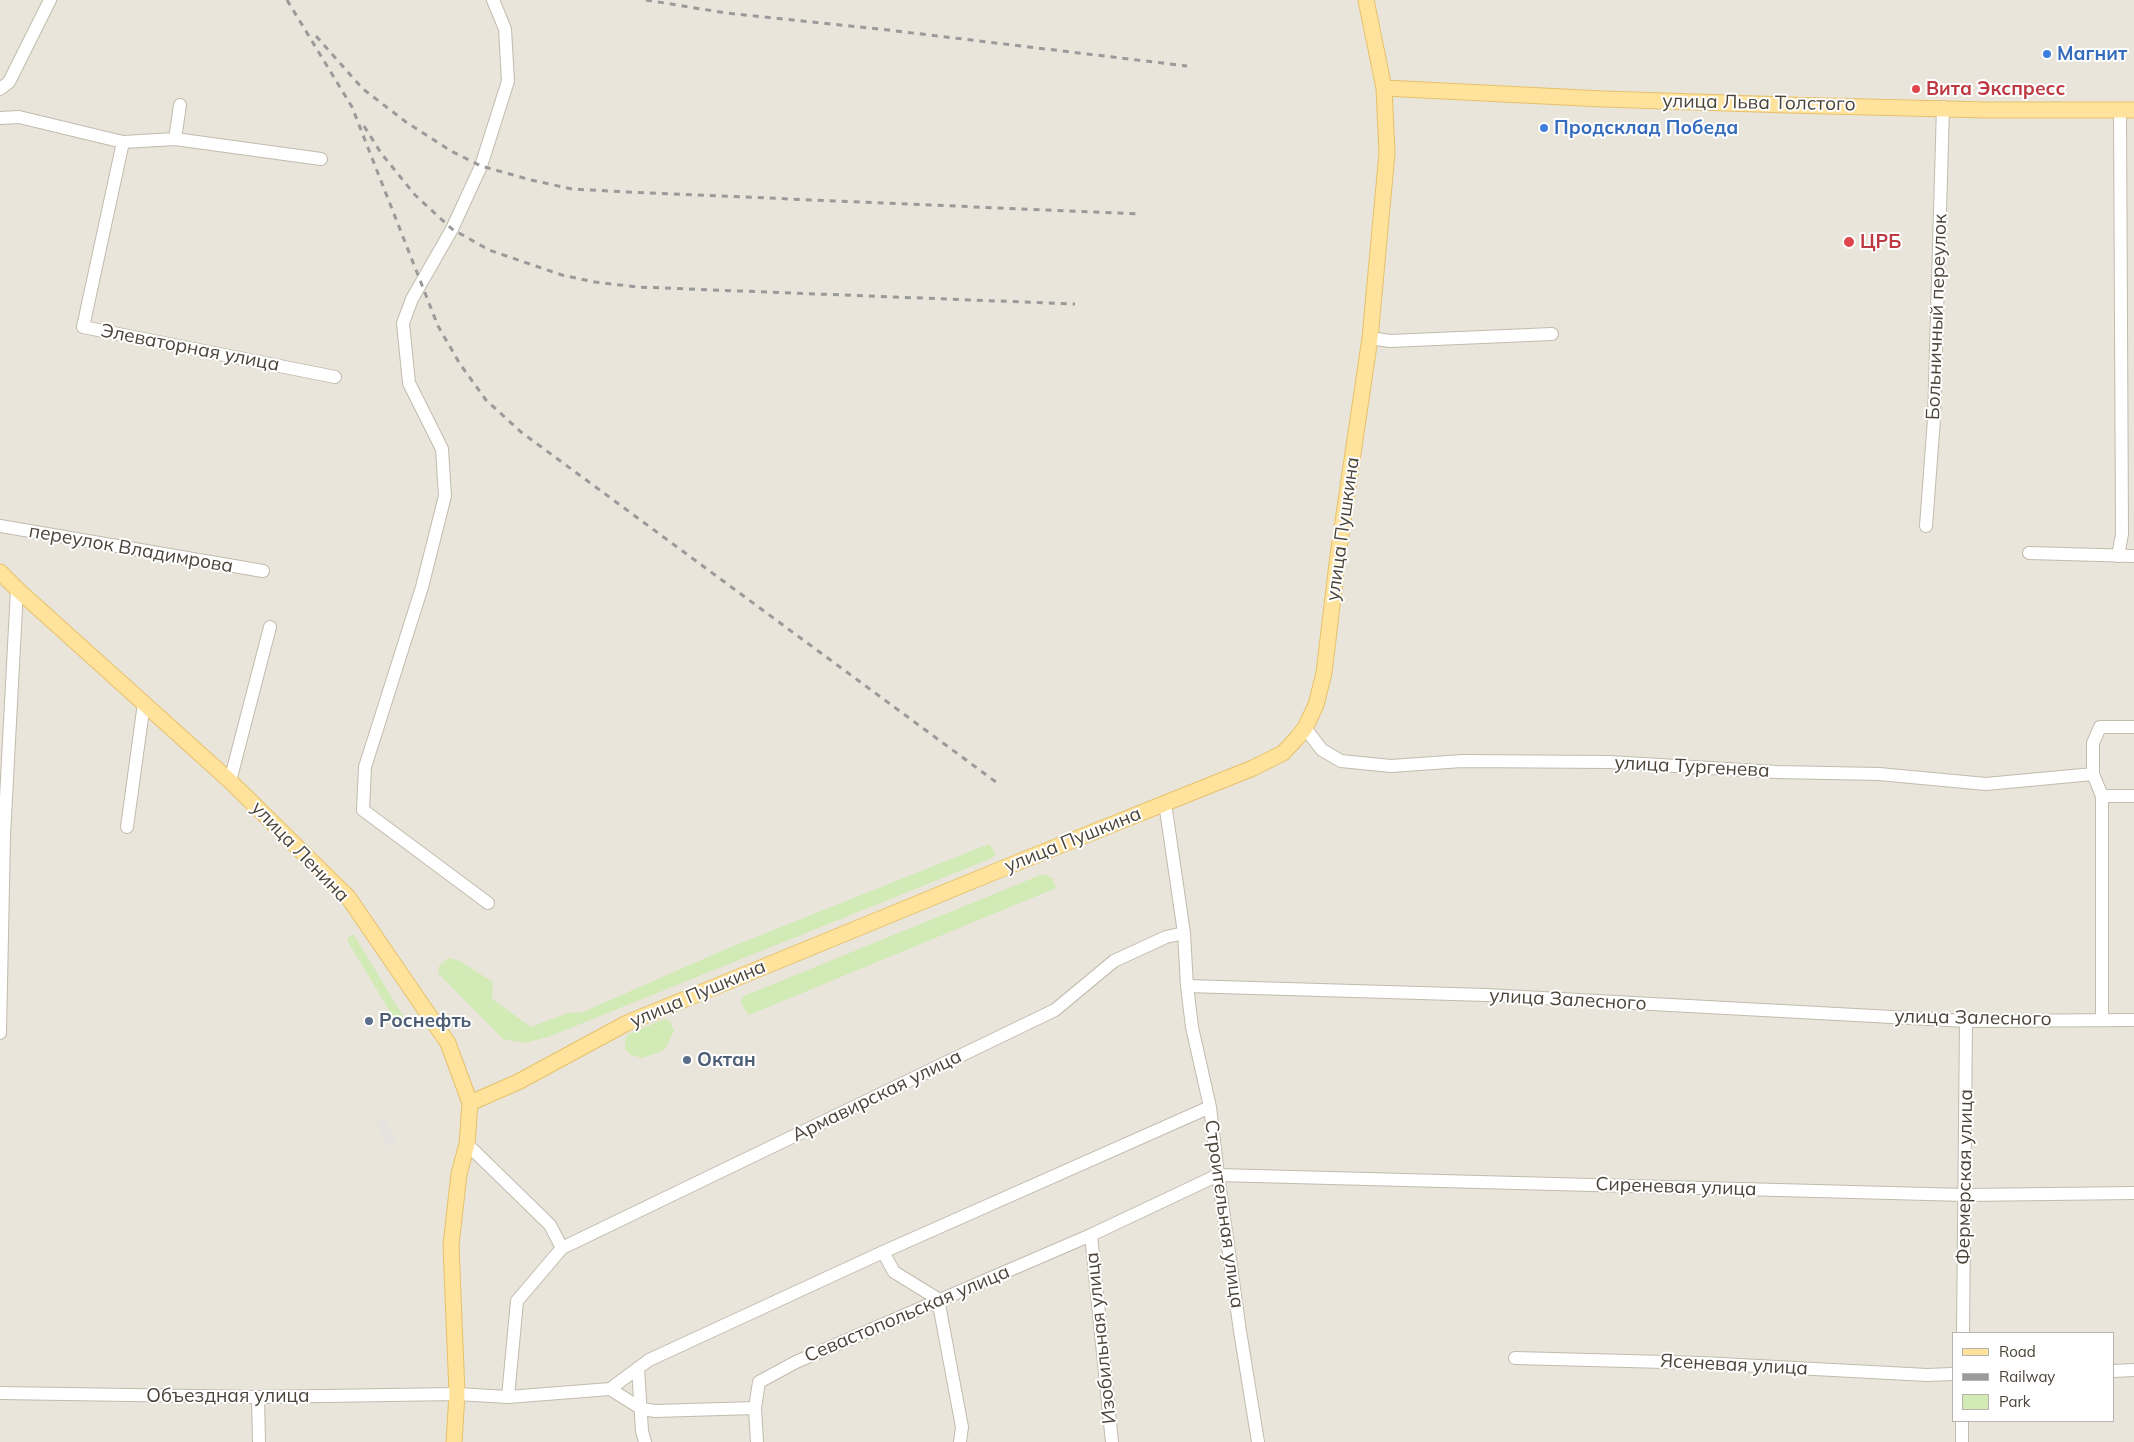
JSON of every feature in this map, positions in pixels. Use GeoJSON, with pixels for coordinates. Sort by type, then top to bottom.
{"type":"FeatureCollection","features":[{"type":"Feature","properties":{"kind":"main road","name":"улица Пушкина"},"geometry":{"type":"LineString","coordinates":[[470,1103],[518,1082],[627,1023],[1165,802],[1253,768],[1282,753],[1305,728],[1316,705],[1324,673],[1338,555],[1370,338],[1387,153],[1384,88],[1366,0]]}},
{"type":"Feature","properties":{"kind":"main road","name":"улица Льва Толстого"},"geometry":{"type":"LineString","coordinates":[[1384,88],[1602,99],[1986,110],[2127,110]]}},
{"type":"Feature","properties":{"kind":"main road","name":"улица Ленина"},"geometry":{"type":"LineString","coordinates":[[0,572],[230,781],[348,897],[448,1043],[470,1103]]}},
{"type":"Feature","properties":{"kind":"main road"},"geometry":{"type":"LineString","coordinates":[[454,1442],[456,1394],[452,1246],[459,1174],[467,1144],[470,1103]]}},
{"type":"Feature","properties":{"kind":"street"},"geometry":{"type":"LineString","coordinates":[[0,89],[9,82],[50,0]]}},
{"type":"Feature","properties":{"kind":"street"},"geometry":{"type":"LineString","coordinates":[[488,903],[363,810],[365,768],[422,586],[445,496],[442,450],[409,383],[403,323],[412,299],[452,229],[481,166],[508,81],[505,29],[493,0]]}},
{"type":"Feature","properties":{"kind":"street"},"geometry":{"type":"LineString","coordinates":[[176,139],[180,105]]}},
{"type":"Feature","properties":{"kind":"street","name":"Больничный переулок"},"geometry":{"type":"LineString","coordinates":[[1926,526],[1934,420],[1943,108]]}},
{"type":"Feature","properties":{"kind":"street"},"geometry":{"type":"LineString","coordinates":[[2118,556],[2122,534],[2128,450],[2127,110]]}},
{"type":"Feature","properties":{"kind":"street"},"geometry":{"type":"LineString","coordinates":[[0,118],[19,117],[123,142],[176,139],[321,159]]}},
{"type":"Feature","properties":{"kind":"street","name":"Элеваторная улица"},"geometry":{"type":"LineString","coordinates":[[123,142],[83,327],[335,377]]}},
{"type":"Feature","properties":{"kind":"street"},"geometry":{"type":"LineString","coordinates":[[1370,338],[1390,341],[1552,334]]}},
{"type":"Feature","properties":{"kind":"street","name":"переулок Владимрова"},"geometry":{"type":"LineString","coordinates":[[0,526],[262,571]]}},
{"type":"Feature","properties":{"kind":"street"},"geometry":{"type":"LineString","coordinates":[[2029,553],[2134,556]]}},
{"type":"Feature","properties":{"kind":"street"},"geometry":{"type":"LineString","coordinates":[[0,1033],[6,664],[17,589]]}},
{"type":"Feature","properties":{"kind":"street"},"geometry":{"type":"LineString","coordinates":[[230,781],[270,627]]}},
{"type":"Feature","properties":{"kind":"street"},"geometry":{"type":"LineString","coordinates":[[126,827],[144,703]]}},
{"type":"Feature","properties":{"kind":"street"},"geometry":{"type":"LineString","coordinates":[[2102,1020],[2102,796],[2094,774],[2093,743],[2100,727],[2134,727]]}},
{"type":"Feature","properties":{"kind":"street","name":"улица Тургенева"},"geometry":{"type":"LineString","coordinates":[[1305,728],[1322,750],[1341,761],[1391,766],[1462,761],[1609,762],[1777,772],[1879,774],[1986,784],[2094,774]]}},
{"type":"Feature","properties":{"kind":"street"},"geometry":{"type":"LineString","coordinates":[[2102,796],[2134,796]]}},
{"type":"Feature","properties":{"kind":"street"},"geometry":{"type":"LineString","coordinates":[[1165,802],[1184,933],[1187,986]]}},
{"type":"Feature","properties":{"kind":"street","name":"Армавирская улица"},"geometry":{"type":"LineString","coordinates":[[508,1396],[517,1301],[562,1248],[1055,1010],[1114,962],[1166,937],[1184,933]]}},
{"type":"Feature","properties":{"kind":"street","name":"улица Залесного"},"geometry":{"type":"LineString","coordinates":[[1187,986],[1486,995],[1966,1021],[2134,1020]]}},
{"type":"Feature","properties":{"kind":"street","name":"Строительная улица"},"geometry":{"type":"LineString","coordinates":[[1187,986],[1192,1027],[1210,1107],[1218,1175],[1258,1442]]}},
{"type":"Feature","properties":{"kind":"street","name":"Фермерская улица"},"geometry":{"type":"LineString","coordinates":[[1962,1332],[1966,1021]]}},
{"type":"Feature","properties":{"kind":"street"},"geometry":{"type":"LineString","coordinates":[[456,1394],[508,1396],[610,1389],[649,1360],[883,1252],[1210,1107]]}},
{"type":"Feature","properties":{"kind":"street"},"geometry":{"type":"LineString","coordinates":[[467,1144],[550,1225],[562,1248]]}},
{"type":"Feature","properties":{"kind":"street","name":"Сиреневая улица"},"geometry":{"type":"LineString","coordinates":[[1218,1175],[1965,1195],[2134,1193]]}},
{"type":"Feature","properties":{"kind":"street","name":"Севастопольская улица"},"geometry":{"type":"LineString","coordinates":[[755,1408],[759,1382],[796,1362],[938,1299],[1091,1235],[1218,1175]]}},
{"type":"Feature","properties":{"kind":"street","name":"Изобильная улица"},"geometry":{"type":"LineString","coordinates":[[1091,1235],[1112,1442]]}},
{"type":"Feature","properties":{"kind":"street"},"geometry":{"type":"LineString","coordinates":[[883,1252],[894,1272],[938,1299],[962,1427],[960,1442]]}},
{"type":"Feature","properties":{"kind":"street","name":"Ясеневая улица"},"geometry":{"type":"LineString","coordinates":[[1515,1358],[1702,1363],[1927,1375],[1952,1374]]}},
{"type":"Feature","properties":{"kind":"street"},"geometry":{"type":"LineString","coordinates":[[638,1368],[642,1431],[645,1442]]}},
{"type":"Feature","properties":{"kind":"street"},"geometry":{"type":"LineString","coordinates":[[2114,1371],[2134,1370]]}},
{"type":"Feature","properties":{"kind":"street"},"geometry":{"type":"LineString","coordinates":[[610,1389],[642,1408],[655,1411],[755,1408],[758,1442]]}},
{"type":"Feature","properties":{"kind":"street","name":"Объездная улица"},"geometry":{"type":"LineString","coordinates":[[0,1393],[258,1397],[456,1394]]}},
{"type":"Feature","properties":{"kind":"street"},"geometry":{"type":"LineString","coordinates":[[258,1397],[259,1442]]}},
{"type":"Feature","properties":{"kind":"street"},"geometry":{"type":"LineString","coordinates":[[1962,1422],[1962,1442]]}},
{"type":"Feature","properties":{"kind":"shaded area"},"geometry":{"type":"Polygon","coordinates":[[[0,0],[2134,0],[2134,1442],[0,1442],[0,0]]]}},
{"type":"Feature","properties":{"kind":"shaded area"},"geometry":{"type":"Polygon","coordinates":[[[385,1118],[396,1143],[387,1147],[376,1121],[385,1118]]]}},
{"type":"Feature","properties":{"kind":"green space"},"geometry":{"type":"Polygon","coordinates":[[[989,844],[996,854],[992,858],[548,1037],[525,1043],[503,1039],[438,973],[439,966],[448,958],[458,960],[493,982],[492,999],[531,1027],[568,1013],[583,1012],[726,949],[989,844]]]}},
{"type":"Feature","properties":{"kind":"green space"},"geometry":{"type":"Polygon","coordinates":[[[1043,874],[1052,878],[1056,888],[749,1015],[741,1002],[744,996],[1043,874]]]}},
{"type":"Feature","properties":{"kind":"green space"},"geometry":{"type":"Polygon","coordinates":[[[350,935],[354,935],[406,1021],[404,1025],[398,1025],[347,940],[350,935]]]}},
{"type":"Feature","properties":{"kind":"green space"},"geometry":{"type":"Polygon","coordinates":[[[664,1019],[670,1021],[674,1031],[665,1049],[642,1058],[631,1055],[625,1049],[627,1035],[664,1019]]]}},
{"type":"Feature","properties":{"kind":"railway"},"geometry":{"type":"LineString","coordinates":[[287,0],[352,107],[438,326],[460,364],[486,400],[521,432],[1000,785]]}},
{"type":"Feature","properties":{"kind":"railway"},"geometry":{"type":"LineString","coordinates":[[646,0],[726,13],[888,30],[1187,66]]}},
{"type":"Feature","properties":{"kind":"railway"},"geometry":{"type":"LineString","coordinates":[[316,36],[363,89],[406,122],[451,151],[481,166],[572,189],[1139,214]]}},
{"type":"Feature","properties":{"kind":"railway"},"geometry":{"type":"LineString","coordinates":[[364,126],[381,153],[415,195],[452,229],[489,250],[562,275],[595,282],[637,287],[1075,304]]}},
{"type":"Feature","properties":{"kind":"place","name":"Магнит"},"geometry":{"type":"Point","coordinates":[2047,54]}},
{"type":"Feature","properties":{"kind":"place","name":"Вита Экспресс"},"geometry":{"type":"Point","coordinates":[1916,89]}},
{"type":"Feature","properties":{"kind":"place","name":"Продсклад Победа"},"geometry":{"type":"Point","coordinates":[1544,128]}},
{"type":"Feature","properties":{"kind":"place","name":"ЦРБ"},"geometry":{"type":"Point","coordinates":[1849,242]}},
{"type":"Feature","properties":{"kind":"place","name":"Роснефть"},"geometry":{"type":"Point","coordinates":[369,1021]}},
{"type":"Feature","properties":{"kind":"place","name":"Октан"},"geometry":{"type":"Point","coordinates":[687,1060]}}]}
